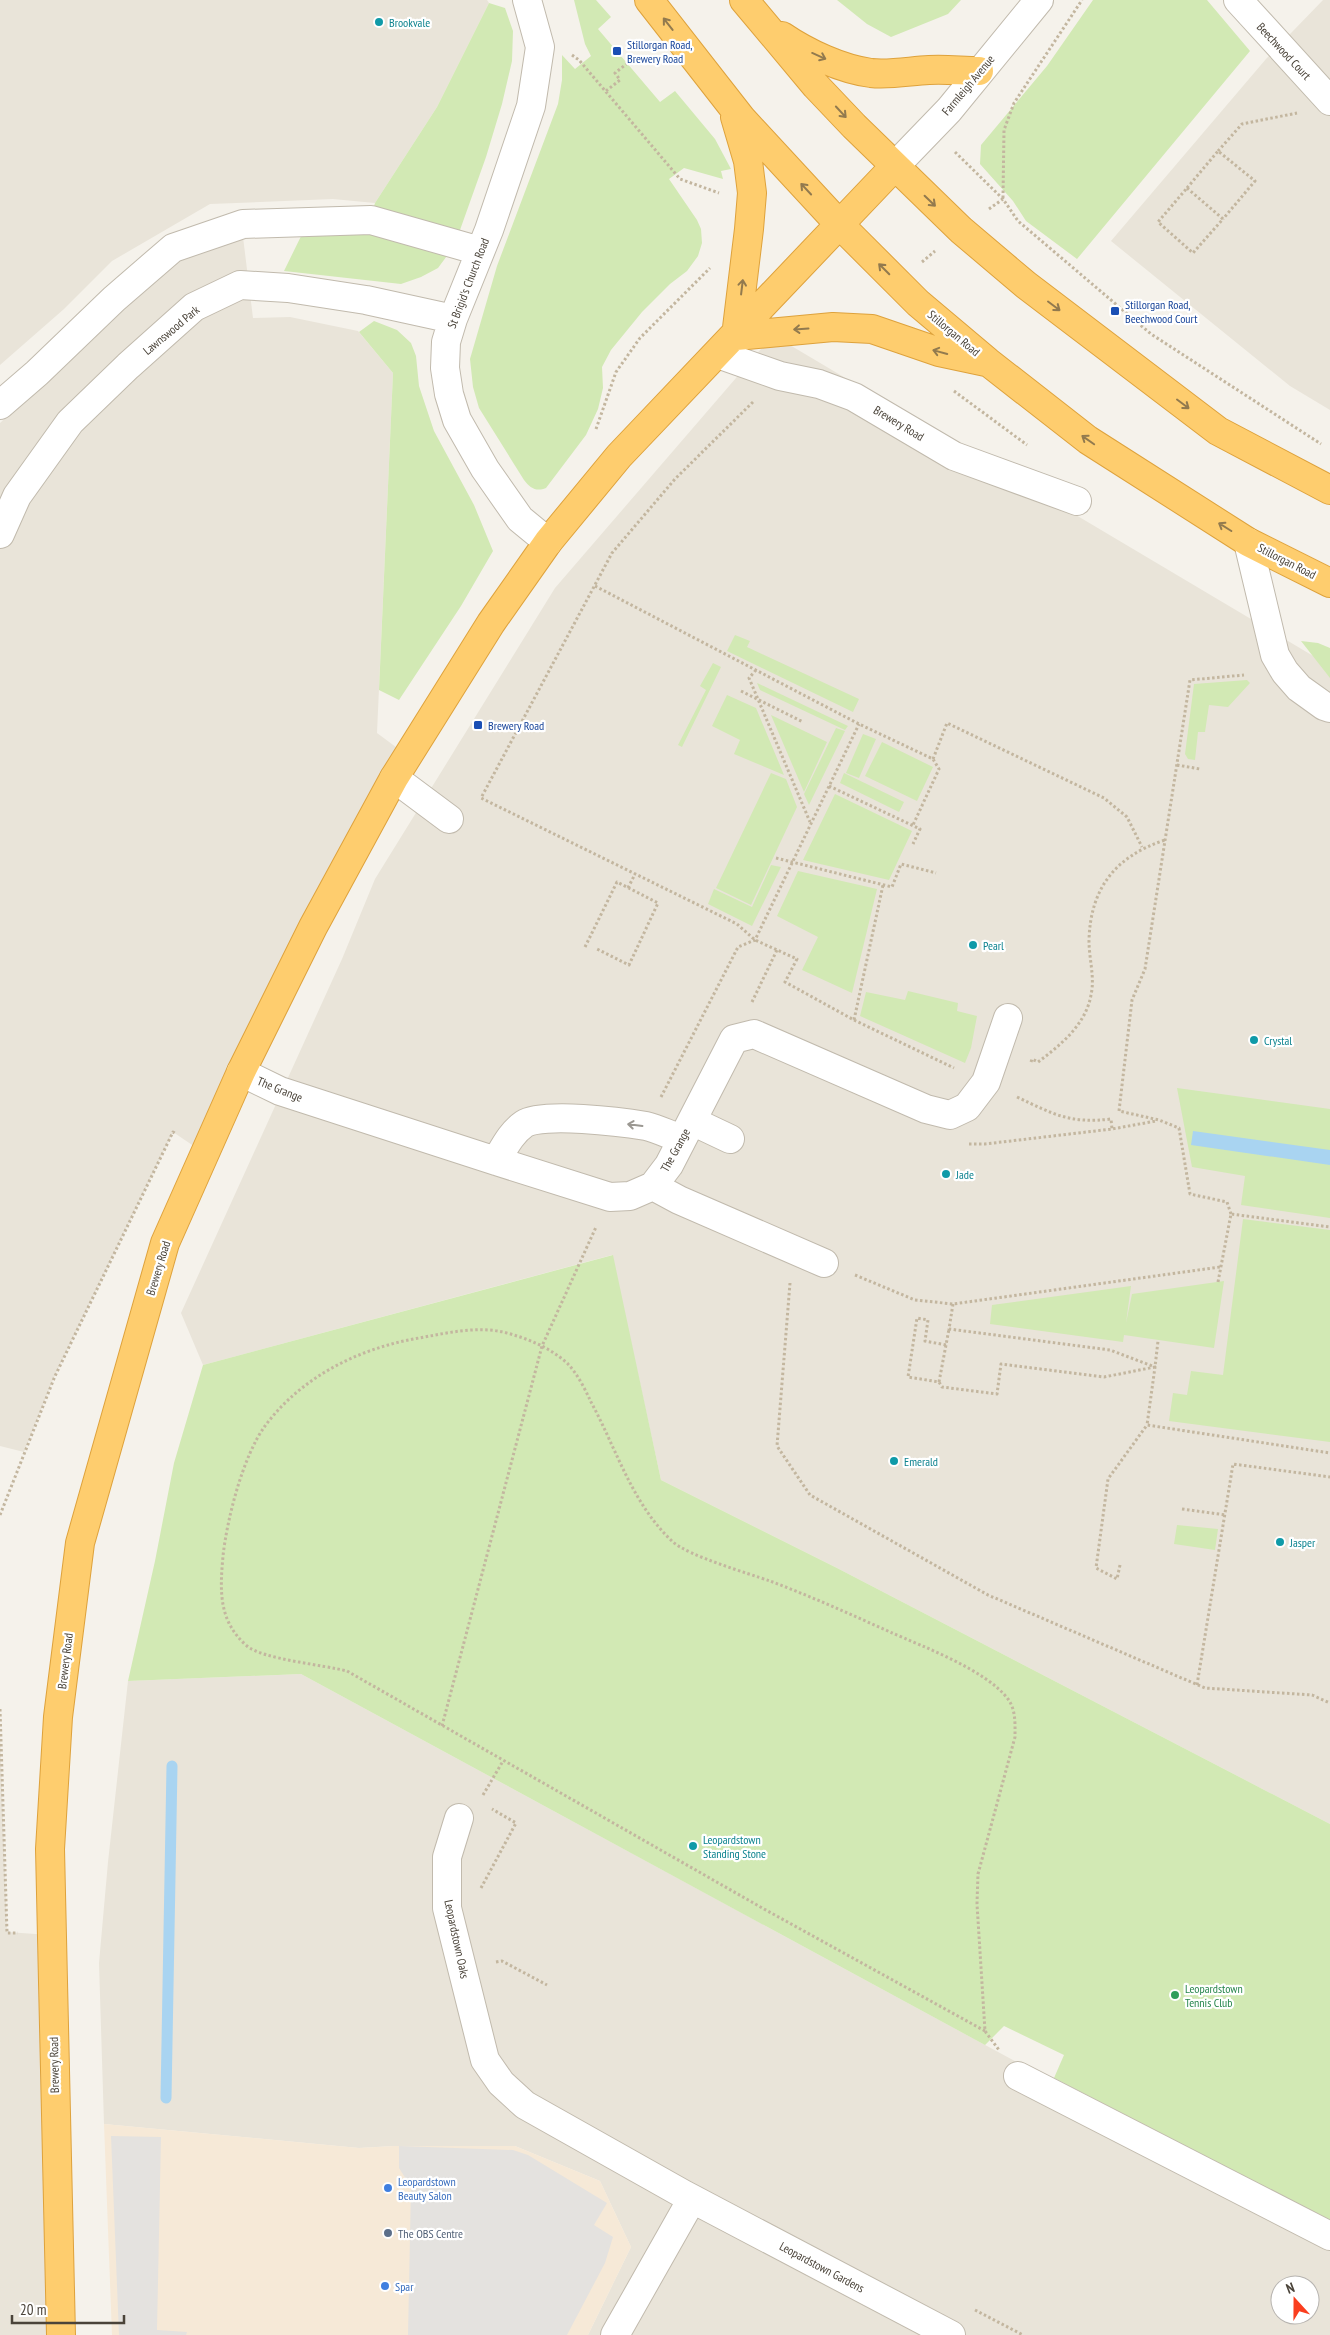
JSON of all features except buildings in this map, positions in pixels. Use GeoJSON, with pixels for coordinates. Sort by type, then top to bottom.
{"type":"FeatureCollection","features":[{"type":"Feature","properties":{"kind":"highway","name":"Stillorgan Road"},"geometry":{"type":"LineString","coordinates":[[649,0],[730,104],[840,225],[918,303],[988,362],[1088,440],[1248,542],[1330,583]]}},
{"type":"Feature","properties":{"kind":"highway"},"geometry":{"type":"LineString","coordinates":[[744,0],[816,86],[894,167],[961,230],[1019,279],[1218,431],[1330,490]]}},
{"type":"Feature","properties":{"kind":"highway"},"geometry":{"type":"LineString","coordinates":[[762,22],[797,46],[830,60],[869,72],[979,71]]}},
{"type":"Feature","properties":{"kind":"highway"},"geometry":{"type":"LineString","coordinates":[[730,104],[745,148],[752,194],[749,229],[727,345],[833,327],[872,329],[939,352],[988,362]]}},
{"type":"Feature","properties":{"kind":"highway","name":"Brewery Road"},"geometry":{"type":"LineString","coordinates":[[61,2335],[50,1850],[58,1716],[80,1543],[165,1243],[241,1072],[313,927],[394,778],[491,624],[548,542],[619,456],[727,345],[894,167]]}},
{"type":"Feature","properties":{"kind":"street","name":"St Brigid's Church Road"},"geometry":{"type":"LineString","coordinates":[[526,0],[540,47],[531,106],[480,251],[453,319],[446,342],[445,368],[449,394],[457,420],[485,469],[509,505],[527,526],[548,542]]}},
{"type":"Feature","properties":{"kind":"street","name":"Farmleigh Avenue"},"geometry":{"type":"LineString","coordinates":[[894,167],[949,110],[1039,0]]}},
{"type":"Feature","properties":{"kind":"street","name":"Beechwood Court"},"geometry":{"type":"LineString","coordinates":[[1238,0],[1330,101]]}},
{"type":"Feature","properties":{"kind":"street"},"geometry":{"type":"LineString","coordinates":[[0,405],[37,373],[114,299],[173,248],[243,224],[371,220],[480,251]]}},
{"type":"Feature","properties":{"kind":"street","name":"Lawnswood Park"},"geometry":{"type":"LineString","coordinates":[[0,534],[17,496],[70,422],[128,366],[194,307],[240,285],[288,288],[366,300],[453,319]]}},
{"type":"Feature","properties":{"kind":"street","name":"Brewery Road"},"geometry":{"type":"LineString","coordinates":[[727,345],[780,376],[819,384],[854,397],[954,456],[1077,502]]}},
{"type":"Feature","properties":{"kind":"street"},"geometry":{"type":"LineString","coordinates":[[1248,542],[1275,655],[1285,672],[1299,688],[1324,706],[1330,708]]}},
{"type":"Feature","properties":{"kind":"street"},"geometry":{"type":"LineString","coordinates":[[394,778],[449,819]]}},
{"type":"Feature","properties":{"kind":"street"},"geometry":{"type":"LineString","coordinates":[[734,1039],[754,1034],[926,1109],[950,1116],[967,1107],[986,1082],[1008,1018]]}},
{"type":"Feature","properties":{"kind":"street","name":"The Grange"},"geometry":{"type":"LineString","coordinates":[[241,1072],[280,1091],[496,1161],[610,1197],[630,1196],[653,1186],[669,1165],[734,1039]]}},
{"type":"Feature","properties":{"kind":"street"},"geometry":{"type":"LineString","coordinates":[[496,1161],[511,1137],[525,1123],[540,1120],[579,1119],[687,1130],[730,1139]]}},
{"type":"Feature","properties":{"kind":"street"},"geometry":{"type":"LineString","coordinates":[[653,1186],[678,1200],[824,1263]]}},
{"type":"Feature","properties":{"kind":"street","name":"Leopardstown Oaks"},"geometry":{"type":"LineString","coordinates":[[469,1810],[447,1857],[447,1908],[485,2060]]}},
{"type":"Feature","properties":{"kind":"street","name":"Leopardstown Gardens"},"geometry":{"type":"LineString","coordinates":[[485,2060],[501,2084],[525,2105],[692,2199],[952,2335]]}},
{"type":"Feature","properties":{"kind":"street"},"geometry":{"type":"LineString","coordinates":[[1018,2076],[1330,2236]]}},
{"type":"Feature","properties":{"kind":"street"},"geometry":{"type":"LineString","coordinates":[[615,2335],[692,2199]]}},
{"type":"Feature","properties":{"kind":"path"},"geometry":{"type":"LineString","coordinates":[[1002,199],[1004,130],[1014,103],[1082,0]]}},
{"type":"Feature","properties":{"kind":"path"},"geometry":{"type":"LineString","coordinates":[[540,47],[558,46],[579,60],[680,179],[722,194]]}},
{"type":"Feature","properties":{"kind":"path"},"geometry":{"type":"LineString","coordinates":[[606,91],[620,80],[615,73],[629,62]]}},
{"type":"Feature","properties":{"kind":"path"},"geometry":{"type":"LineString","coordinates":[[1218,151],[1255,181],[1193,253],[1158,222],[1218,151],[1242,124],[1304,112]]}},
{"type":"Feature","properties":{"kind":"path"},"geometry":{"type":"LineString","coordinates":[[973,169],[1002,199],[1018,221],[1151,334],[1323,446]]}},
{"type":"Feature","properties":{"kind":"path"},"geometry":{"type":"LineString","coordinates":[[1187,188],[1223,219]]}},
{"type":"Feature","properties":{"kind":"path"},"geometry":{"type":"LineString","coordinates":[[989,209],[1002,199]]}},
{"type":"Feature","properties":{"kind":"path"},"geometry":{"type":"LineString","coordinates":[[592,434],[597,426],[616,372],[640,338],[716,261]]}},
{"type":"Feature","properties":{"kind":"path"},"geometry":{"type":"LineString","coordinates":[[780,376],[675,479],[612,553],[481,798],[736,924],[755,940],[796,959],[785,982],[854,1020],[986,1082]]}},
{"type":"Feature","properties":{"kind":"path"},"geometry":{"type":"LineString","coordinates":[[948,386],[992,421],[1030,447]]}},
{"type":"Feature","properties":{"kind":"path"},"geometry":{"type":"LineString","coordinates":[[594,586],[859,724],[933,759],[939,769],[912,825]]}},
{"type":"Feature","properties":{"kind":"path"},"geometry":{"type":"LineString","coordinates":[[756,670],[749,678],[811,823]]}},
{"type":"Feature","properties":{"kind":"path"},"geometry":{"type":"LineString","coordinates":[[1218,1282],[1231,1214],[1227,1202],[1190,1194],[1178,1128],[1159,1120],[1119,1111],[1132,1000],[1145,969],[1190,680],[1244,675]]}},
{"type":"Feature","properties":{"kind":"path"},"geometry":{"type":"LineString","coordinates":[[741,691],[803,722]]}},
{"type":"Feature","properties":{"kind":"path"},"geometry":{"type":"LineString","coordinates":[[933,759],[947,723],[1104,798],[1127,817],[1142,847]]}},
{"type":"Feature","properties":{"kind":"path"},"geometry":{"type":"LineString","coordinates":[[646,1126],[738,947],[755,940],[859,724]]}},
{"type":"Feature","properties":{"kind":"path"},"geometry":{"type":"LineString","coordinates":[[1177,765],[1200,769]]}},
{"type":"Feature","properties":{"kind":"path"},"geometry":{"type":"LineString","coordinates":[[829,786],[920,829],[913,844]]}},
{"type":"Feature","properties":{"kind":"path"},"geometry":{"type":"LineString","coordinates":[[1028,1066],[1032,1059],[1038,1062],[1056,1050],[1082,1020],[1091,995],[1089,942],[1092,911],[1103,884],[1122,862],[1142,847],[1166,840]]}},
{"type":"Feature","properties":{"kind":"path"},"geometry":{"type":"LineString","coordinates":[[776,858],[892,887],[901,864],[936,872]]}},
{"type":"Feature","properties":{"kind":"path"},"geometry":{"type":"LineString","coordinates":[[628,888],[635,874]]}},
{"type":"Feature","properties":{"kind":"path"},"geometry":{"type":"LineString","coordinates":[[585,947],[617,882],[658,903],[629,965],[595,948]]}},
{"type":"Feature","properties":{"kind":"path"},"geometry":{"type":"LineString","coordinates":[[854,1020],[883,885]]}},
{"type":"Feature","properties":{"kind":"path"},"geometry":{"type":"LineString","coordinates":[[734,1039],[776,950]]}},
{"type":"Feature","properties":{"kind":"path"},"geometry":{"type":"LineString","coordinates":[[1017,1088],[1014,1096],[1062,1118],[1089,1121],[1111,1118],[1112,1129],[1159,1120]]}},
{"type":"Feature","properties":{"kind":"path"},"geometry":{"type":"LineString","coordinates":[[0,1515],[55,1376],[173,1132],[178,1136],[182,1127]]}},
{"type":"Feature","properties":{"kind":"path"},"geometry":{"type":"LineString","coordinates":[[442,1726],[542,1346],[610,1197]]}},
{"type":"Feature","properties":{"kind":"path"},"geometry":{"type":"LineString","coordinates":[[1231,1214],[1330,1227]]}},
{"type":"Feature","properties":{"kind":"path"},"geometry":{"type":"LineString","coordinates":[[798,1252],[790,1274],[777,1446],[810,1495],[988,1594],[1197,1685],[1205,1688],[1312,1695],[1330,1703]]}},
{"type":"Feature","properties":{"kind":"path"},"geometry":{"type":"LineString","coordinates":[[824,1263],[915,1300],[953,1304],[1220,1267]]}},
{"type":"Feature","properties":{"kind":"path"},"geometry":{"type":"LineString","coordinates":[[953,1304],[939,1382],[942,1387],[996,1394],[1001,1364],[1104,1377],[1155,1367]]}},
{"type":"Feature","properties":{"kind":"path"},"geometry":{"type":"LineString","coordinates":[[939,1382],[908,1377],[917,1318],[928,1320],[926,1341],[946,1345]]}},
{"type":"Feature","properties":{"kind":"path"},"geometry":{"type":"LineString","coordinates":[[985,2031],[977,1904],[978,1874],[1015,1737],[1014,1709],[1008,1699],[988,1679],[928,1648],[806,1595],[676,1545],[659,1527],[629,1482],[603,1424],[569,1365],[530,1339],[499,1331],[472,1329],[399,1341],[372,1349],[340,1362],[307,1384],[263,1428],[246,1462],[226,1530],[223,1564],[222,1606],[226,1621],[235,1634],[250,1649],[278,1658],[319,1664],[347,1672],[755,1904],[985,2031],[1018,2076]]}},
{"type":"Feature","properties":{"kind":"path"},"geometry":{"type":"LineString","coordinates":[[949,1329],[1110,1350],[1155,1367]]}},
{"type":"Feature","properties":{"kind":"path"},"geometry":{"type":"LineString","coordinates":[[1120,1565],[1117,1579],[1096,1568],[1108,1479],[1147,1425],[1158,1340]]}},
{"type":"Feature","properties":{"kind":"path"},"geometry":{"type":"LineString","coordinates":[[1147,1425],[1330,1453]]}},
{"type":"Feature","properties":{"kind":"path"},"geometry":{"type":"LineString","coordinates":[[1197,1685],[1233,1464],[1330,1477]]}},
{"type":"Feature","properties":{"kind":"path"},"geometry":{"type":"LineString","coordinates":[[1182,1509],[1226,1515]]}},
{"type":"Feature","properties":{"kind":"path"},"geometry":{"type":"LineString","coordinates":[[0,1709],[7,1932],[51,1935]]}},
{"type":"Feature","properties":{"kind":"path"},"geometry":{"type":"LineString","coordinates":[[469,1810],[503,1761]]}},
{"type":"Feature","properties":{"kind":"path"},"geometry":{"type":"LineString","coordinates":[[477,1895],[516,1823],[486,1806]]}},
{"type":"Feature","properties":{"kind":"path"},"geometry":{"type":"LineString","coordinates":[[17,1924],[17,1942]]}},
{"type":"Feature","properties":{"kind":"path"},"geometry":{"type":"LineString","coordinates":[[490,1964],[502,1961],[547,1985]]}},
{"type":"Feature","properties":{"kind":"path"},"geometry":{"type":"LineString","coordinates":[[973,2310],[1023,2335]]}},
{"type":"Feature","properties":{"kind":"shaded area"},"geometry":{"type":"Polygon","coordinates":[[[0,0],[487,0],[489,3],[437,107],[375,203],[333,199],[210,204],[112,261],[64,309],[0,365],[0,0]]]}},
{"type":"Feature","properties":{"kind":"shaded area"},"geometry":{"type":"Polygon","coordinates":[[[1323,0],[1330,0],[1330,410],[1290,386],[1111,241],[1266,59],[1323,0]]]}},
{"type":"Feature","properties":{"kind":"shaded area"},"geometry":{"type":"Polygon","coordinates":[[[243,237],[253,318],[290,317],[358,331],[393,373],[377,733],[408,756],[204,1153],[173,1132],[55,1375],[24,1452],[0,1446],[0,423],[170,264],[243,237]]]}},
{"type":"Feature","properties":{"kind":"shaded area"},"geometry":{"type":"Polygon","coordinates":[[[773,335],[1330,666],[1330,1824],[837,1568],[661,1480],[612,1255],[203,1365],[181,1313],[342,959],[375,879],[555,588],[773,335]]]}},
{"type":"Feature","properties":{"kind":"shaded area"},"geometry":{"type":"Polygon","coordinates":[[[301,1674],[1330,2232],[1330,2335],[588,2335],[631,2247],[600,2181],[515,2146],[394,2146],[359,2148],[104,2124],[99,1963],[128,1681],[301,1674]]]}},
{"type":"Feature","properties":{"kind":"shaded area"},"geometry":{"type":"Polygon","coordinates":[[[0,1734],[7,1932],[50,1935],[61,2335],[0,2335],[0,1734]]]}},
{"type":"Feature","properties":{"kind":"shaded area"},"geometry":{"type":"Polygon","coordinates":[[[104,2124],[359,2148],[394,2146],[515,2146],[600,2181],[631,2247],[588,2335],[112,2335],[104,2124]]]}},
{"type":"Feature","properties":{"kind":"shaded area"},"geometry":{"type":"Polygon","coordinates":[[[111,2136],[161,2137],[157,2330],[187,2332],[186,2335],[119,2335],[111,2136]]]}},
{"type":"Feature","properties":{"kind":"shaded area"},"geometry":{"type":"Polygon","coordinates":[[[399,2146],[513,2150],[528,2155],[607,2203],[594,2225],[613,2237],[605,2263],[567,2335],[408,2335],[411,2187],[399,2168],[399,2146]]]}},
{"type":"Feature","properties":{"kind":"green space"},"geometry":{"type":"Polygon","coordinates":[[[574,0],[596,0],[611,17],[598,29],[660,102],[675,91],[715,139],[731,169],[721,171],[723,179],[684,168],[669,179],[701,229],[702,243],[698,256],[687,271],[670,284],[642,312],[611,350],[602,367],[603,388],[598,409],[586,435],[546,488],[539,490],[531,487],[524,480],[479,408],[473,387],[470,359],[497,266],[558,104],[562,80],[562,55],[575,69],[591,56],[585,44],[574,0]]]}},
{"type":"Feature","properties":{"kind":"green space"},"geometry":{"type":"Polygon","coordinates":[[[837,0],[961,0],[948,14],[891,37],[867,24],[837,0]]]}},
{"type":"Feature","properties":{"kind":"green space"},"geometry":{"type":"Polygon","coordinates":[[[1093,0],[1207,0],[1250,51],[1077,259],[1026,221],[1013,201],[980,164],[981,145],[1047,66],[1093,0]]]}},
{"type":"Feature","properties":{"kind":"green space"},"geometry":{"type":"Polygon","coordinates":[[[489,3],[505,8],[513,31],[512,61],[502,104],[486,157],[460,230],[452,249],[438,268],[421,277],[401,284],[284,271],[306,226],[367,229],[375,203],[437,107],[489,3]]]}},
{"type":"Feature","properties":{"kind":"green space"},"geometry":{"type":"Polygon","coordinates":[[[374,321],[397,330],[411,343],[416,356],[419,386],[434,431],[474,505],[493,551],[461,606],[399,700],[379,690],[393,373],[359,332],[374,321]]]}},
{"type":"Feature","properties":{"kind":"green space"},"geometry":{"type":"Polygon","coordinates":[[[735,635],[750,641],[747,647],[859,699],[853,712],[727,651],[735,635]]]}},
{"type":"Feature","properties":{"kind":"green space"},"geometry":{"type":"Polygon","coordinates":[[[1301,641],[1318,643],[1330,648],[1330,678],[1301,641]]]}},
{"type":"Feature","properties":{"kind":"green space"},"geometry":{"type":"Polygon","coordinates":[[[713,663],[721,667],[682,747],[678,745],[706,690],[700,686],[713,663]]]}},
{"type":"Feature","properties":{"kind":"green space"},"geometry":{"type":"Polygon","coordinates":[[[1247,680],[1250,683],[1228,707],[1209,705],[1205,732],[1198,732],[1195,760],[1188,759],[1185,754],[1194,684],[1247,680]]]}},
{"type":"Feature","properties":{"kind":"green space"},"geometry":{"type":"Polygon","coordinates":[[[757,683],[848,726],[845,730],[760,690],[757,683]]]}},
{"type":"Feature","properties":{"kind":"green space"},"geometry":{"type":"Polygon","coordinates":[[[727,695],[756,708],[784,775],[734,754],[740,740],[712,726],[727,695]]]}},
{"type":"Feature","properties":{"kind":"green space"},"geometry":{"type":"Polygon","coordinates":[[[771,715],[827,742],[804,792],[771,715]]]}},
{"type":"Feature","properties":{"kind":"green space"},"geometry":{"type":"Polygon","coordinates":[[[836,728],[845,731],[809,805],[804,794],[836,728]]]}},
{"type":"Feature","properties":{"kind":"green space"},"geometry":{"type":"Polygon","coordinates":[[[863,734],[876,739],[859,778],[846,773],[863,734]]]}},
{"type":"Feature","properties":{"kind":"green space"},"geometry":{"type":"Polygon","coordinates":[[[882,742],[933,767],[917,801],[865,776],[882,742]]]}},
{"type":"Feature","properties":{"kind":"green space"},"geometry":{"type":"Polygon","coordinates":[[[771,773],[786,779],[797,807],[751,905],[716,888],[771,773]]]}},
{"type":"Feature","properties":{"kind":"green space"},"geometry":{"type":"Polygon","coordinates":[[[844,773],[904,802],[899,812],[840,783],[844,773]]]}},
{"type":"Feature","properties":{"kind":"green space"},"geometry":{"type":"Polygon","coordinates":[[[835,794],[912,831],[889,880],[803,860],[835,794]]]}},
{"type":"Feature","properties":{"kind":"green space"},"geometry":{"type":"Polygon","coordinates":[[[771,865],[781,867],[752,926],[708,904],[714,889],[752,907],[771,865]]]}},
{"type":"Feature","properties":{"kind":"green space"},"geometry":{"type":"Polygon","coordinates":[[[798,871],[877,889],[852,993],[802,970],[818,937],[777,916],[798,871]]]}},
{"type":"Feature","properties":{"kind":"green space"},"geometry":{"type":"Polygon","coordinates":[[[908,991],[958,1003],[957,1011],[977,1016],[971,1048],[965,1063],[860,1016],[866,992],[905,1000],[908,991]]]}},
{"type":"Feature","properties":{"kind":"green space"},"geometry":{"type":"Polygon","coordinates":[[[1177,1088],[1330,1109],[1330,1218],[1241,1205],[1245,1176],[1192,1167],[1177,1088]]]}},
{"type":"Feature","properties":{"kind":"green space"},"geometry":{"type":"Polygon","coordinates":[[[1243,1219],[1330,1230],[1330,1442],[1169,1421],[1173,1393],[1187,1395],[1191,1371],[1223,1375],[1243,1219]]]}},
{"type":"Feature","properties":{"kind":"green space"},"geometry":{"type":"Polygon","coordinates":[[[613,1255],[661,1480],[837,1568],[1330,1824],[1330,2221],[1054,2078],[1064,2055],[1004,2026],[985,2045],[301,1674],[128,1681],[155,1561],[174,1463],[203,1365],[613,1255]]]}},
{"type":"Feature","properties":{"kind":"green space"},"geometry":{"type":"Polygon","coordinates":[[[1224,1281],[1214,1348],[1124,1335],[1123,1342],[990,1324],[992,1305],[1131,1286],[1126,1323],[1132,1294],[1224,1281]]]}},
{"type":"Feature","properties":{"kind":"green space"},"geometry":{"type":"Polygon","coordinates":[[[1177,1525],[1218,1529],[1215,1550],[1174,1544],[1177,1525]]]}},
{"type":"Feature","properties":{"kind":"water"},"geometry":{"type":"Polygon","coordinates":[[[1193,1131],[1330,1150],[1330,1165],[1191,1145],[1193,1131]]]}},
{"type":"Feature","properties":{"kind":"waterway"},"geometry":{"type":"LineString","coordinates":[[166,2098],[172,1766]]}},
{"type":"Feature","properties":{"kind":"place","name":"Brookvale"},"geometry":{"type":"Point","coordinates":[379,22]}},
{"type":"Feature","properties":{"kind":"place","name":"Stillorgan Road, Brewery Road"},"geometry":{"type":"Point","coordinates":[617,51]}},
{"type":"Feature","properties":{"kind":"place","name":"Stillorgan Road, Beechwood Court"},"geometry":{"type":"Point","coordinates":[1115,311]}},
{"type":"Feature","properties":{"kind":"place","name":"Brewery Road"},"geometry":{"type":"Point","coordinates":[478,725]}},
{"type":"Feature","properties":{"kind":"place","name":"Pearl"},"geometry":{"type":"Point","coordinates":[973,945]}},
{"type":"Feature","properties":{"kind":"place","name":"Crystal"},"geometry":{"type":"Point","coordinates":[1254,1040]}},
{"type":"Feature","properties":{"kind":"place","name":"Jade"},"geometry":{"type":"Point","coordinates":[946,1174]}},
{"type":"Feature","properties":{"kind":"place","name":"Emerald"},"geometry":{"type":"Point","coordinates":[894,1461]}},
{"type":"Feature","properties":{"kind":"place","name":"Jasper"},"geometry":{"type":"Point","coordinates":[1280,1542]}},
{"type":"Feature","properties":{"kind":"place","name":"Leopardstown Standing Stone"},"geometry":{"type":"Point","coordinates":[693,1846]}},
{"type":"Feature","properties":{"kind":"place","name":"Leopardstown Tennis Club"},"geometry":{"type":"Point","coordinates":[1175,1995]}},
{"type":"Feature","properties":{"kind":"place","name":"Leopardstown Beauty Salon"},"geometry":{"type":"Point","coordinates":[388,2188]}},
{"type":"Feature","properties":{"kind":"place","name":"The OBS Centre"},"geometry":{"type":"Point","coordinates":[388,2233]}},
{"type":"Feature","properties":{"kind":"place","name":"Spar"},"geometry":{"type":"Point","coordinates":[385,2286]}}]}
